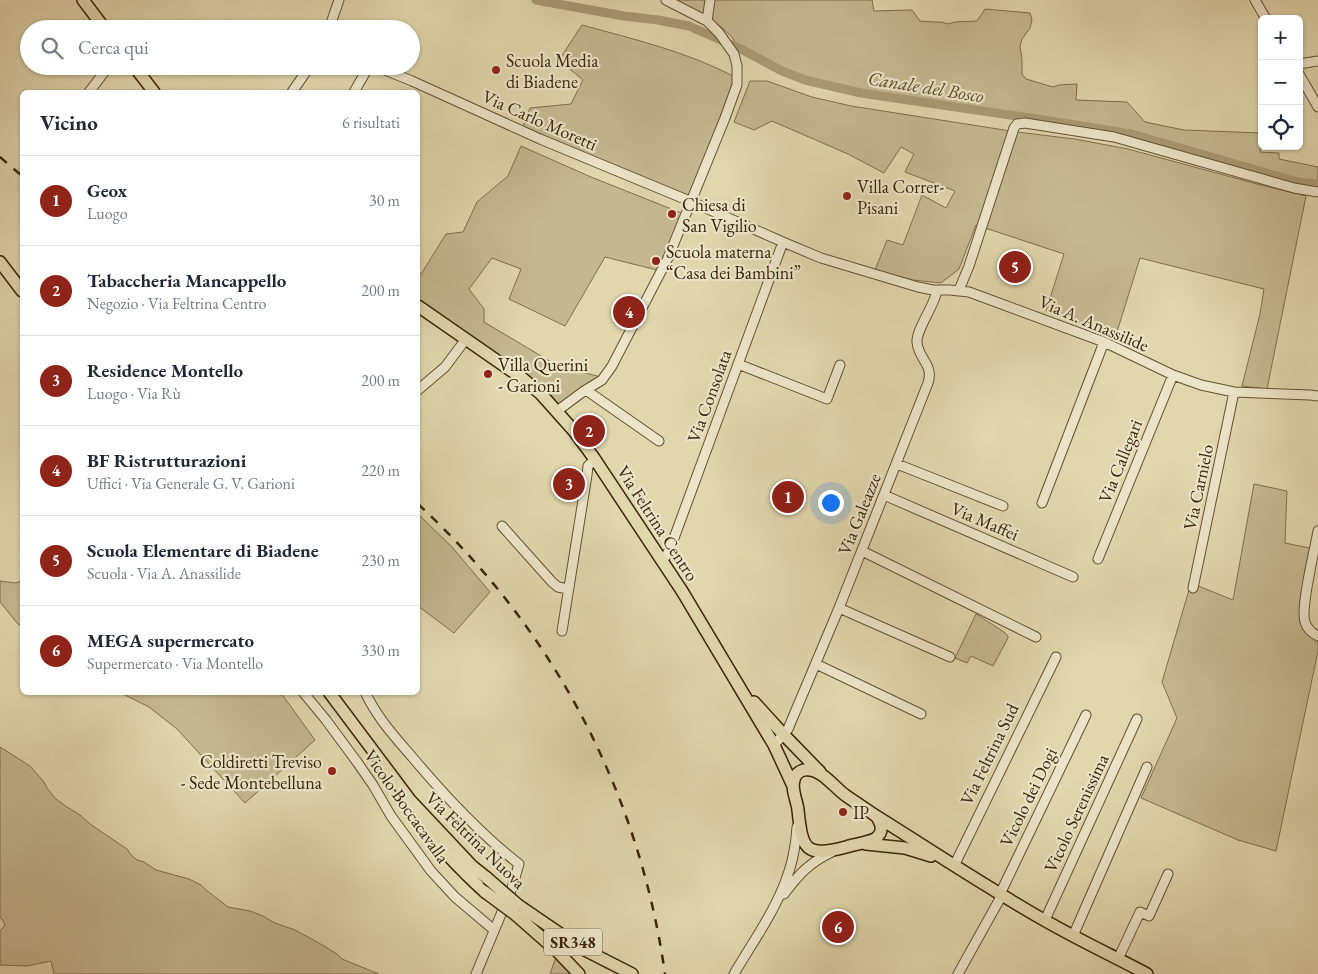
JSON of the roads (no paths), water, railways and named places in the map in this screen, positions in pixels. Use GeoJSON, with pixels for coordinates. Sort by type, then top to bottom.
{"type":"FeatureCollection","features":[{"type":"Feature","properties":{"kind":"main road"},"geometry":{"type":"LineString","coordinates":[[83,0],[98,20]]}},
{"type":"Feature","properties":{"kind":"main road"},"geometry":{"type":"LineString","coordinates":[[141,75],[152,90]]}},
{"type":"Feature","properties":{"kind":"main road"},"geometry":{"type":"LineString","coordinates":[[0,262],[20,288]]}},
{"type":"Feature","properties":{"kind":"main road","name":"Via Feltrina Centro"},"geometry":{"type":"LineString","coordinates":[[420,307],[522,378],[558,411],[594,458],[682,591],[774,745]]}},
{"type":"Feature","properties":{"kind":"main road","name":"Via Feltrina Centro"},"geometry":{"type":"LineString","coordinates":[[735,680],[784,735]]}},
{"type":"Feature","properties":{"kind":"main road","name":"Via Feltrina Nuova"},"geometry":{"type":"LineString","coordinates":[[331,695],[410,800],[472,866],[487,878],[517,910],[581,948],[632,974]]}},
{"type":"Feature","properties":{"kind":"main road"},"geometry":{"type":"LineString","coordinates":[[784,735],[844,794],[877,817],[1001,895],[1073,936],[1148,974]]}},
{"type":"Feature","properties":{"kind":"main road"},"geometry":{"type":"LineString","coordinates":[[774,745],[793,786],[802,838],[809,848],[821,852],[872,840],[880,834],[881,825],[877,817]]}},
{"type":"Feature","properties":{"kind":"main road"},"geometry":{"type":"LineString","coordinates":[[793,786],[795,776],[801,771],[810,770],[825,777]]}},
{"type":"Feature","properties":{"kind":"main road"},"geometry":{"type":"LineString","coordinates":[[410,800],[431,836],[464,872],[485,892],[517,910],[579,974]]}},
{"type":"Feature","properties":{"kind":"main road"},"geometry":{"type":"LineString","coordinates":[[860,844],[913,850],[951,864]]}},
{"type":"Feature","properties":{"kind":"street"},"geometry":{"type":"LineString","coordinates":[[332,20],[339,0]]}},
{"type":"Feature","properties":{"kind":"street"},"geometry":{"type":"LineString","coordinates":[[558,411],[602,380],[612,366],[668,258],[735,91],[738,66],[730,46],[707,21],[666,0]]}},
{"type":"Feature","properties":{"kind":"street"},"geometry":{"type":"LineString","coordinates":[[707,21],[710,0]]}},
{"type":"Feature","properties":{"kind":"street"},"geometry":{"type":"LineString","coordinates":[[1255,0],[1264,15]]}},
{"type":"Feature","properties":{"kind":"street"},"geometry":{"type":"LineString","coordinates":[[1303,63],[1318,61]]}},
{"type":"Feature","properties":{"kind":"street"},"geometry":{"type":"LineString","coordinates":[[91,90],[102,75]]}},
{"type":"Feature","properties":{"kind":"street"},"geometry":{"type":"LineString","coordinates":[[293,90],[304,75]]}},
{"type":"Feature","properties":{"kind":"street"},"geometry":{"type":"LineString","coordinates":[[355,90],[364,75]]}},
{"type":"Feature","properties":{"kind":"street","name":"Via Carlo Moretti"},"geometry":{"type":"LineString","coordinates":[[397,75],[548,142],[692,202]]}},
{"type":"Feature","properties":{"kind":"street"},"geometry":{"type":"LineString","coordinates":[[1303,81],[1318,107]]}},
{"type":"Feature","properties":{"kind":"street"},"geometry":{"type":"LineString","coordinates":[[960,290],[1014,128],[1017,124],[1025,123],[1114,137],[1294,188],[1318,192]]}},
{"type":"Feature","properties":{"kind":"street","name":"Via A. Anassilide"},"geometry":{"type":"LineString","coordinates":[[692,202],[821,258],[913,286],[937,290],[960,290],[1019,309],[1104,342],[1201,385],[1234,392],[1318,396]]}},
{"type":"Feature","properties":{"kind":"street","name":"Via Consolata"},"geometry":{"type":"LineString","coordinates":[[661,559],[666,556],[670,549],[783,242]]}},
{"type":"Feature","properties":{"kind":"street","name":"Via Galeazze"},"geometry":{"type":"LineString","coordinates":[[774,745],[788,729],[816,664],[929,380],[928,367],[919,351],[917,342],[918,335],[936,297],[937,290]]}},
{"type":"Feature","properties":{"kind":"street"},"geometry":{"type":"LineString","coordinates":[[420,388],[445,367],[466,338]]}},
{"type":"Feature","properties":{"kind":"street"},"geometry":{"type":"LineString","coordinates":[[1042,503],[1104,342]]}},
{"type":"Feature","properties":{"kind":"street"},"geometry":{"type":"LineString","coordinates":[[738,364],[827,399],[840,365]]}},
{"type":"Feature","properties":{"kind":"street","name":"Via Callegari"},"geometry":{"type":"LineString","coordinates":[[1098,559],[1173,374]]}},
{"type":"Feature","properties":{"kind":"street"},"geometry":{"type":"LineString","coordinates":[[586,390],[659,442]]}},
{"type":"Feature","properties":{"kind":"street","name":"Via Carnielo"},"geometry":{"type":"LineString","coordinates":[[1192,588],[1234,392]]}},
{"type":"Feature","properties":{"kind":"street"},"geometry":{"type":"LineString","coordinates":[[562,631],[586,475],[588,466],[594,458]]}},
{"type":"Feature","properties":{"kind":"street"},"geometry":{"type":"LineString","coordinates":[[897,464],[1003,506]]}},
{"type":"Feature","properties":{"kind":"street","name":"Via Maffei"},"geometry":{"type":"LineString","coordinates":[[884,496],[1073,577]]}},
{"type":"Feature","properties":{"kind":"street"},"geometry":{"type":"LineString","coordinates":[[502,526],[552,582],[558,587],[568,589]]}},
{"type":"Feature","properties":{"kind":"street"},"geometry":{"type":"LineString","coordinates":[[1318,531],[1304,614],[1309,630],[1318,636]]}},
{"type":"Feature","properties":{"kind":"street"},"geometry":{"type":"LineString","coordinates":[[862,551],[1036,637]]}},
{"type":"Feature","properties":{"kind":"street"},"geometry":{"type":"LineString","coordinates":[[839,608],[950,657]]}},
{"type":"Feature","properties":{"kind":"street","name":"Via Feltrina Sud"},"geometry":{"type":"LineString","coordinates":[[951,864],[1056,656]]}},
{"type":"Feature","properties":{"kind":"street"},"geometry":{"type":"LineString","coordinates":[[816,664],[921,714]]}},
{"type":"Feature","properties":{"kind":"street","name":"Vicolo Boccacavalla"},"geometry":{"type":"LineString","coordinates":[[305,695],[357,762],[391,816],[431,871],[455,897],[494,930]]}},
{"type":"Feature","properties":{"kind":"street","name":"Vicolo Boccacavalla"},"geometry":{"type":"LineString","coordinates":[[367,695],[387,728],[442,791],[472,824],[519,864],[512,888],[476,974]]}},
{"type":"Feature","properties":{"kind":"street","name":"Vicolo dei Dogi"},"geometry":{"type":"LineString","coordinates":[[958,974],[1001,895],[1086,715]]}},
{"type":"Feature","properties":{"kind":"street","name":"Vicolo Serenissima"},"geometry":{"type":"LineString","coordinates":[[1045,920],[1138,719]]}},
{"type":"Feature","properties":{"kind":"street"},"geometry":{"type":"LineString","coordinates":[[1073,936],[1147,768]]}},
{"type":"Feature","properties":{"kind":"street"},"geometry":{"type":"LineString","coordinates":[[776,904],[790,867],[796,843],[799,816]]}},
{"type":"Feature","properties":{"kind":"street"},"geometry":{"type":"LineString","coordinates":[[734,974],[776,904],[798,876],[810,864],[836,850]]}},
{"type":"Feature","properties":{"kind":"street"},"geometry":{"type":"LineString","coordinates":[[1118,959],[1140,912],[1149,916],[1168,874]]}},
{"type":"Feature","properties":{"kind":"waterway","name":"Canale del Bosco"},"geometry":{"type":"LineString","coordinates":[[536,0],[689,26],[741,49],[782,71],[805,80],[861,93],[1132,134],[1297,182],[1318,184]]}},
{"type":"Feature","properties":{"kind":"railway"},"geometry":{"type":"LineString","coordinates":[[0,157],[20,174]]}},
{"type":"Feature","properties":{"kind":"railway"},"geometry":{"type":"LineString","coordinates":[[420,506],[466,553],[510,604],[549,659],[582,717],[611,778],[634,841],[652,906],[665,974]]}},
{"type":"Feature","properties":{"kind":"place","name":"Scuola Media di Biadene"},"geometry":{"type":"Point","coordinates":[496,70]}},
{"type":"Feature","properties":{"kind":"place","name":"Villa Correr- Pisani"},"geometry":{"type":"Point","coordinates":[847,196]}},
{"type":"Feature","properties":{"kind":"place","name":"Chiesa di San Vigilio"},"geometry":{"type":"Point","coordinates":[672,214]}},
{"type":"Feature","properties":{"kind":"place","name":"Scuola materna “Casa dei Bambini”"},"geometry":{"type":"Point","coordinates":[656,261]}},
{"type":"Feature","properties":{"kind":"place","name":"Scuola Elementare di Biadene"},"geometry":{"type":"Point","coordinates":[1015,267]}},
{"type":"Feature","properties":{"kind":"place","name":"BF Ristrutturazioni"},"geometry":{"type":"Point","coordinates":[629,312]}},
{"type":"Feature","properties":{"kind":"place","name":"Villa Querini - Garioni"},"geometry":{"type":"Point","coordinates":[488,374]}},
{"type":"Feature","properties":{"kind":"place","name":"Tabaccheria Mancappello"},"geometry":{"type":"Point","coordinates":[589,431]}},
{"type":"Feature","properties":{"kind":"place","name":"Residence Montello"},"geometry":{"type":"Point","coordinates":[569,484]}},
{"type":"Feature","properties":{"kind":"place","name":"Geox"},"geometry":{"type":"Point","coordinates":[788,497]}},
{"type":"Feature","properties":{"kind":"place","name":"Coldiretti Treviso - Sede Montebelluna"},"geometry":{"type":"Point","coordinates":[332,771]}},
{"type":"Feature","properties":{"kind":"place","name":"IP"},"geometry":{"type":"Point","coordinates":[843,812]}},
{"type":"Feature","properties":{"kind":"place","name":"MEGA supermercato"},"geometry":{"type":"Point","coordinates":[838,927]}}]}
